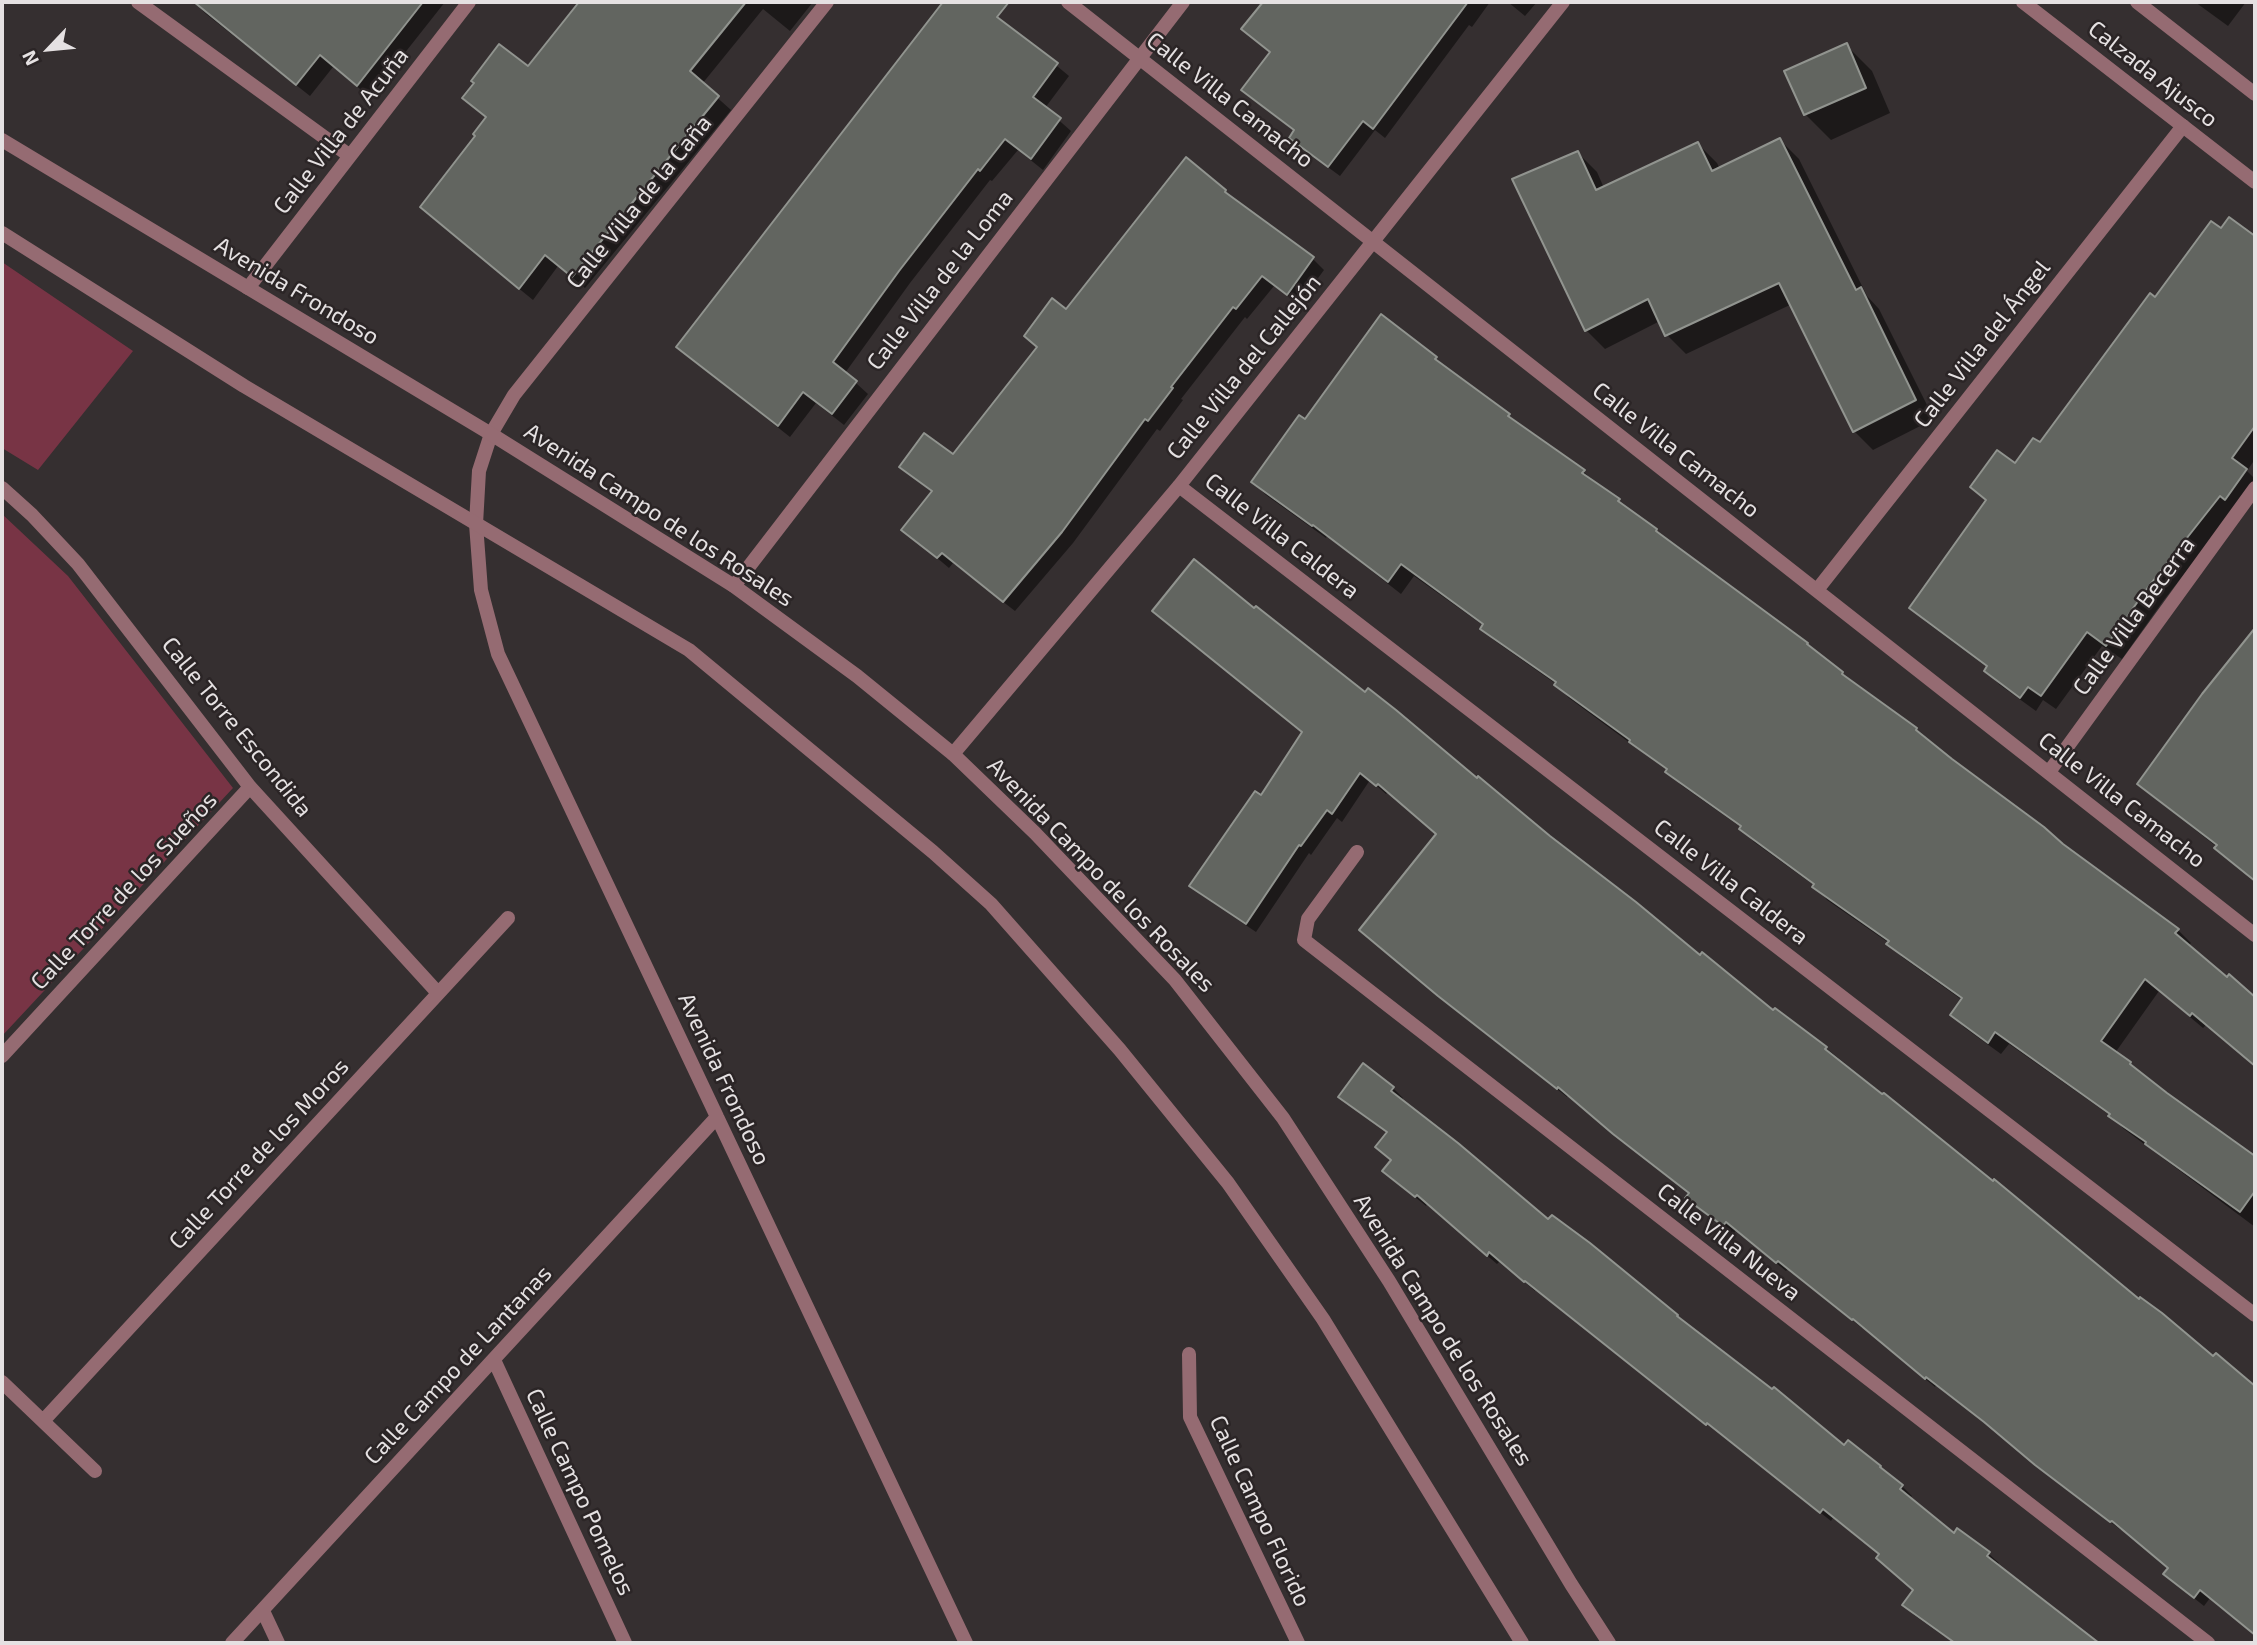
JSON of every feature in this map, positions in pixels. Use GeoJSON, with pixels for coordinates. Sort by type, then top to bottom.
{"type":"FeatureCollection","features":[{"type":"Feature","properties":{"kind":"street"},"geometry":{"type":"LineString","coordinates":[[138,2],[349,156]]}},
{"type":"Feature","properties":{"kind":"street","name":"Calle Villa de Acuña"},"geometry":{"type":"LineString","coordinates":[[248,288],[470,2]]}},
{"type":"Feature","properties":{"kind":"street","name":"Calle Villa de la Caña"},"geometry":{"type":"LineString","coordinates":[[491,434],[514,395],[827,2]]}},
{"type":"Feature","properties":{"kind":"street","name":"Calle Villa Camacho"},"geometry":{"type":"LineString","coordinates":[[1068,2],[2255,935]]}},
{"type":"Feature","properties":{"kind":"street","name":"Calle Villa de la Loma"},"geometry":{"type":"LineString","coordinates":[[734,586],[1183,2]]}},
{"type":"Feature","properties":{"kind":"street","name":"Calle Villa del Callejón"},"geometry":{"type":"LineString","coordinates":[[953,754],[1178,486],[1563,2]]}},
{"type":"Feature","properties":{"kind":"street","name":"Calzada Ajusco"},"geometry":{"type":"LineString","coordinates":[[2023,2],[2255,181]]}},
{"type":"Feature","properties":{"kind":"street","name":"Calzada Ajusco"},"geometry":{"type":"LineString","coordinates":[[2137,2],[2255,94]]}},
{"type":"Feature","properties":{"kind":"street","name":"Calle Villa del Ángel"},"geometry":{"type":"LineString","coordinates":[[1817,590],[2183,125]]}},
{"type":"Feature","properties":{"kind":"street","name":"Avenida Frondoso"},"geometry":{"type":"LineString","coordinates":[[2,140],[491,434],[479,471],[476,524],[481,590],[498,654],[966,1643]]}},
{"type":"Feature","properties":{"kind":"street"},"geometry":{"type":"LineString","coordinates":[[2,233],[244,386],[689,650],[933,852],[991,904],[1120,1050],[1228,1183],[1322,1319],[1522,1643]]}},
{"type":"Feature","properties":{"kind":"street","name":"Avenida Campo de los Rosales"},"geometry":{"type":"LineString","coordinates":[[491,434],[734,586],[857,676],[953,754],[1035,833],[1175,980],[1283,1118],[1389,1281],[1609,1643]]}},
{"type":"Feature","properties":{"kind":"street","name":"Calle Villa Caldera"},"geometry":{"type":"LineString","coordinates":[[1178,486],[2255,1315]]}},
{"type":"Feature","properties":{"kind":"street","name":"Calle Torre Escondida"},"geometry":{"type":"LineString","coordinates":[[2,488],[32,515],[78,564],[250,787],[438,993]]}},
{"type":"Feature","properties":{"kind":"street","name":"Calle Villa Becerra"},"geometry":{"type":"LineString","coordinates":[[2049,772],[2255,488]]}},
{"type":"Feature","properties":{"kind":"street","name":"Calle Torre de los Sueños"},"geometry":{"type":"LineString","coordinates":[[2,1056],[250,787]]}},
{"type":"Feature","properties":{"kind":"street","name":"Calle Villa Nueva"},"geometry":{"type":"LineString","coordinates":[[1356,852],[1308,919],[1304,940],[2208,1643]]}},
{"type":"Feature","properties":{"kind":"street","name":"Calle Torre de los Moros"},"geometry":{"type":"LineString","coordinates":[[43,1421],[508,918]]}},
{"type":"Feature","properties":{"kind":"street","name":"Calle Campo de Lantanas"},"geometry":{"type":"LineString","coordinates":[[232,1643],[717,1117]]}},
{"type":"Feature","properties":{"kind":"street","name":"Calle Campo Florido"},"geometry":{"type":"LineString","coordinates":[[1189,1354],[1190,1417],[1298,1643]]}},
{"type":"Feature","properties":{"kind":"street","name":"Calle Campo Pomelos"},"geometry":{"type":"LineString","coordinates":[[494,1360],[625,1643]]}},
{"type":"Feature","properties":{"kind":"street"},"geometry":{"type":"LineString","coordinates":[[2,1382],[95,1471]]}},
{"type":"Feature","properties":{"kind":"street"},"geometry":{"type":"LineString","coordinates":[[263,1611],[278,1643]]}},
{"type":"Feature","properties":{"kind":"shaded area"},"geometry":{"type":"Polygon","coordinates":[[[2,262],[133,351],[38,470],[2,448],[2,262]]]}},
{"type":"Feature","properties":{"kind":"shaded area"},"geometry":{"type":"Polygon","coordinates":[[[2,514],[68,576],[233,788],[2,1036],[2,514]]]}},
{"type":"Feature","properties":{"kind":"building"},"geometry":{"type":"Polygon","coordinates":[[[194,2],[423,2],[357,86],[320,55],[296,85],[194,2]]]}},
{"type":"Feature","properties":{"kind":"building"},"geometry":{"type":"Polygon","coordinates":[[[579,2],[746,2],[690,71],[719,96],[572,277],[545,255],[519,289],[420,207],[475,136],[473,134],[486,117],[462,98],[474,83],[471,81],[499,44],[528,66],[579,2]]]}},
{"type":"Feature","properties":{"kind":"building"},"geometry":{"type":"Polygon","coordinates":[[[943,2],[1009,2],[997,17],[1058,63],[1033,97],[1061,118],[1031,159],[1005,139],[980,171],[978,169],[899,271],[833,362],[857,381],[832,414],[803,392],[778,426],[676,347],[943,2]]]}},
{"type":"Feature","properties":{"kind":"building"},"geometry":{"type":"Polygon","coordinates":[[[1263,2],[1468,2],[1373,129],[1363,121],[1328,167],[1289,138],[1294,130],[1241,90],[1270,52],[1241,29],[1263,2]]]}},
{"type":"Feature","properties":{"kind":"building"},"geometry":{"type":"Polygon","coordinates":[[[1847,43],[1866,88],[1804,115],[1784,71],[1847,43]]]}},
{"type":"Feature","properties":{"kind":"building"},"geometry":{"type":"Polygon","coordinates":[[[1780,138],[1856,290],[1861,287],[1916,400],[1853,432],[1779,283],[1665,336],[1648,299],[1585,331],[1512,179],[1578,151],[1596,190],[1698,142],[1712,171],[1780,138]]]}},
{"type":"Feature","properties":{"kind":"building"},"geometry":{"type":"Polygon","coordinates":[[[1186,157],[1226,190],[1225,192],[1314,257],[1287,295],[1262,276],[1236,309],[1233,307],[1148,421],[1145,419],[1062,532],[1003,602],[942,553],[937,558],[901,530],[932,491],[899,467],[924,433],[953,454],[1037,347],[1024,336],[1052,298],[1066,309],[1186,157]]]}},
{"type":"Feature","properties":{"kind":"building"},"geometry":{"type":"Polygon","coordinates":[[[2229,217],[2255,236],[2255,426],[2232,458],[2247,469],[2225,500],[2220,496],[2106,646],[2087,632],[2041,696],[2028,687],[2020,698],[1984,671],[1987,666],[1909,608],[1986,500],[1970,487],[1997,450],[2015,463],[2033,438],[2040,442],[2150,293],[2155,297],[2211,221],[2221,228],[2229,217]]]}},
{"type":"Feature","properties":{"kind":"building"},"geometry":{"type":"Polygon","coordinates":[[[1381,314],[1437,357],[1435,359],[1510,414],[1508,416],[1585,470],[1582,473],[1620,499],[1618,501],[1657,529],[1656,531],[1808,643],[1843,672],[1842,674],[1917,728],[1916,730],[1952,759],[2179,929],[2175,933],[2255,997],[2255,1066],[2192,1013],[2190,1016],[2145,979],[2101,1041],[2167,1093],[2255,1156],[2255,1191],[2240,1212],[1995,1032],[1988,1043],[1950,1015],[1962,998],[1886,944],[1889,941],[1812,887],[1814,884],[1739,829],[1741,826],[1665,772],[1667,769],[1629,742],[1630,740],[1554,685],[1556,682],[1480,629],[1483,624],[1401,564],[1388,582],[1251,482],[1299,415],[1305,419],[1381,314]]]}},
{"type":"Feature","properties":{"kind":"building"},"geometry":{"type":"Polygon","coordinates":[[[1194,559],[1365,692],[1368,688],[1700,955],[1702,952],[1773,1010],[1775,1008],[1827,1047],[1825,1049],[1993,1181],[1994,1179],[2139,1299],[2140,1297],[2162,1313],[2213,1356],[2216,1353],[2255,1386],[2255,1635],[2200,1590],[2194,1598],[2163,1574],[2168,1568],[2112,1521],[2035,1465],[1778,1261],[1776,1263],[1726,1222],[1723,1226],[1685,1198],[1689,1193],[1558,1087],[1557,1089],[1438,996],[1359,930],[1436,834],[1378,784],[1376,786],[1360,773],[1332,814],[1327,810],[1301,846],[1299,845],[1246,924],[1189,886],[1255,791],[1261,795],[1302,732],[1152,611],[1194,559]]]}},
{"type":"Feature","properties":{"kind":"building"},"geometry":{"type":"Polygon","coordinates":[[[2255,628],[2255,881],[2214,848],[2217,845],[2137,784],[2202,694],[2255,628]]]}},
{"type":"Feature","properties":{"kind":"building"},"geometry":{"type":"Polygon","coordinates":[[[1363,1063],[1394,1087],[1391,1091],[1548,1219],[1552,1215],[1590,1243],[1677,1316],[1772,1389],[1774,1387],[1844,1445],[1848,1440],[1903,1485],[1900,1489],[1954,1533],[1957,1528],[1990,1552],[1987,1556],[2099,1643],[1955,1643],[1902,1605],[1913,1590],[1876,1558],[1879,1554],[1823,1509],[1820,1513],[1489,1252],[1487,1256],[1417,1195],[1415,1197],[1382,1171],[1391,1160],[1375,1147],[1387,1132],[1338,1097],[1363,1063]]]}}]}
